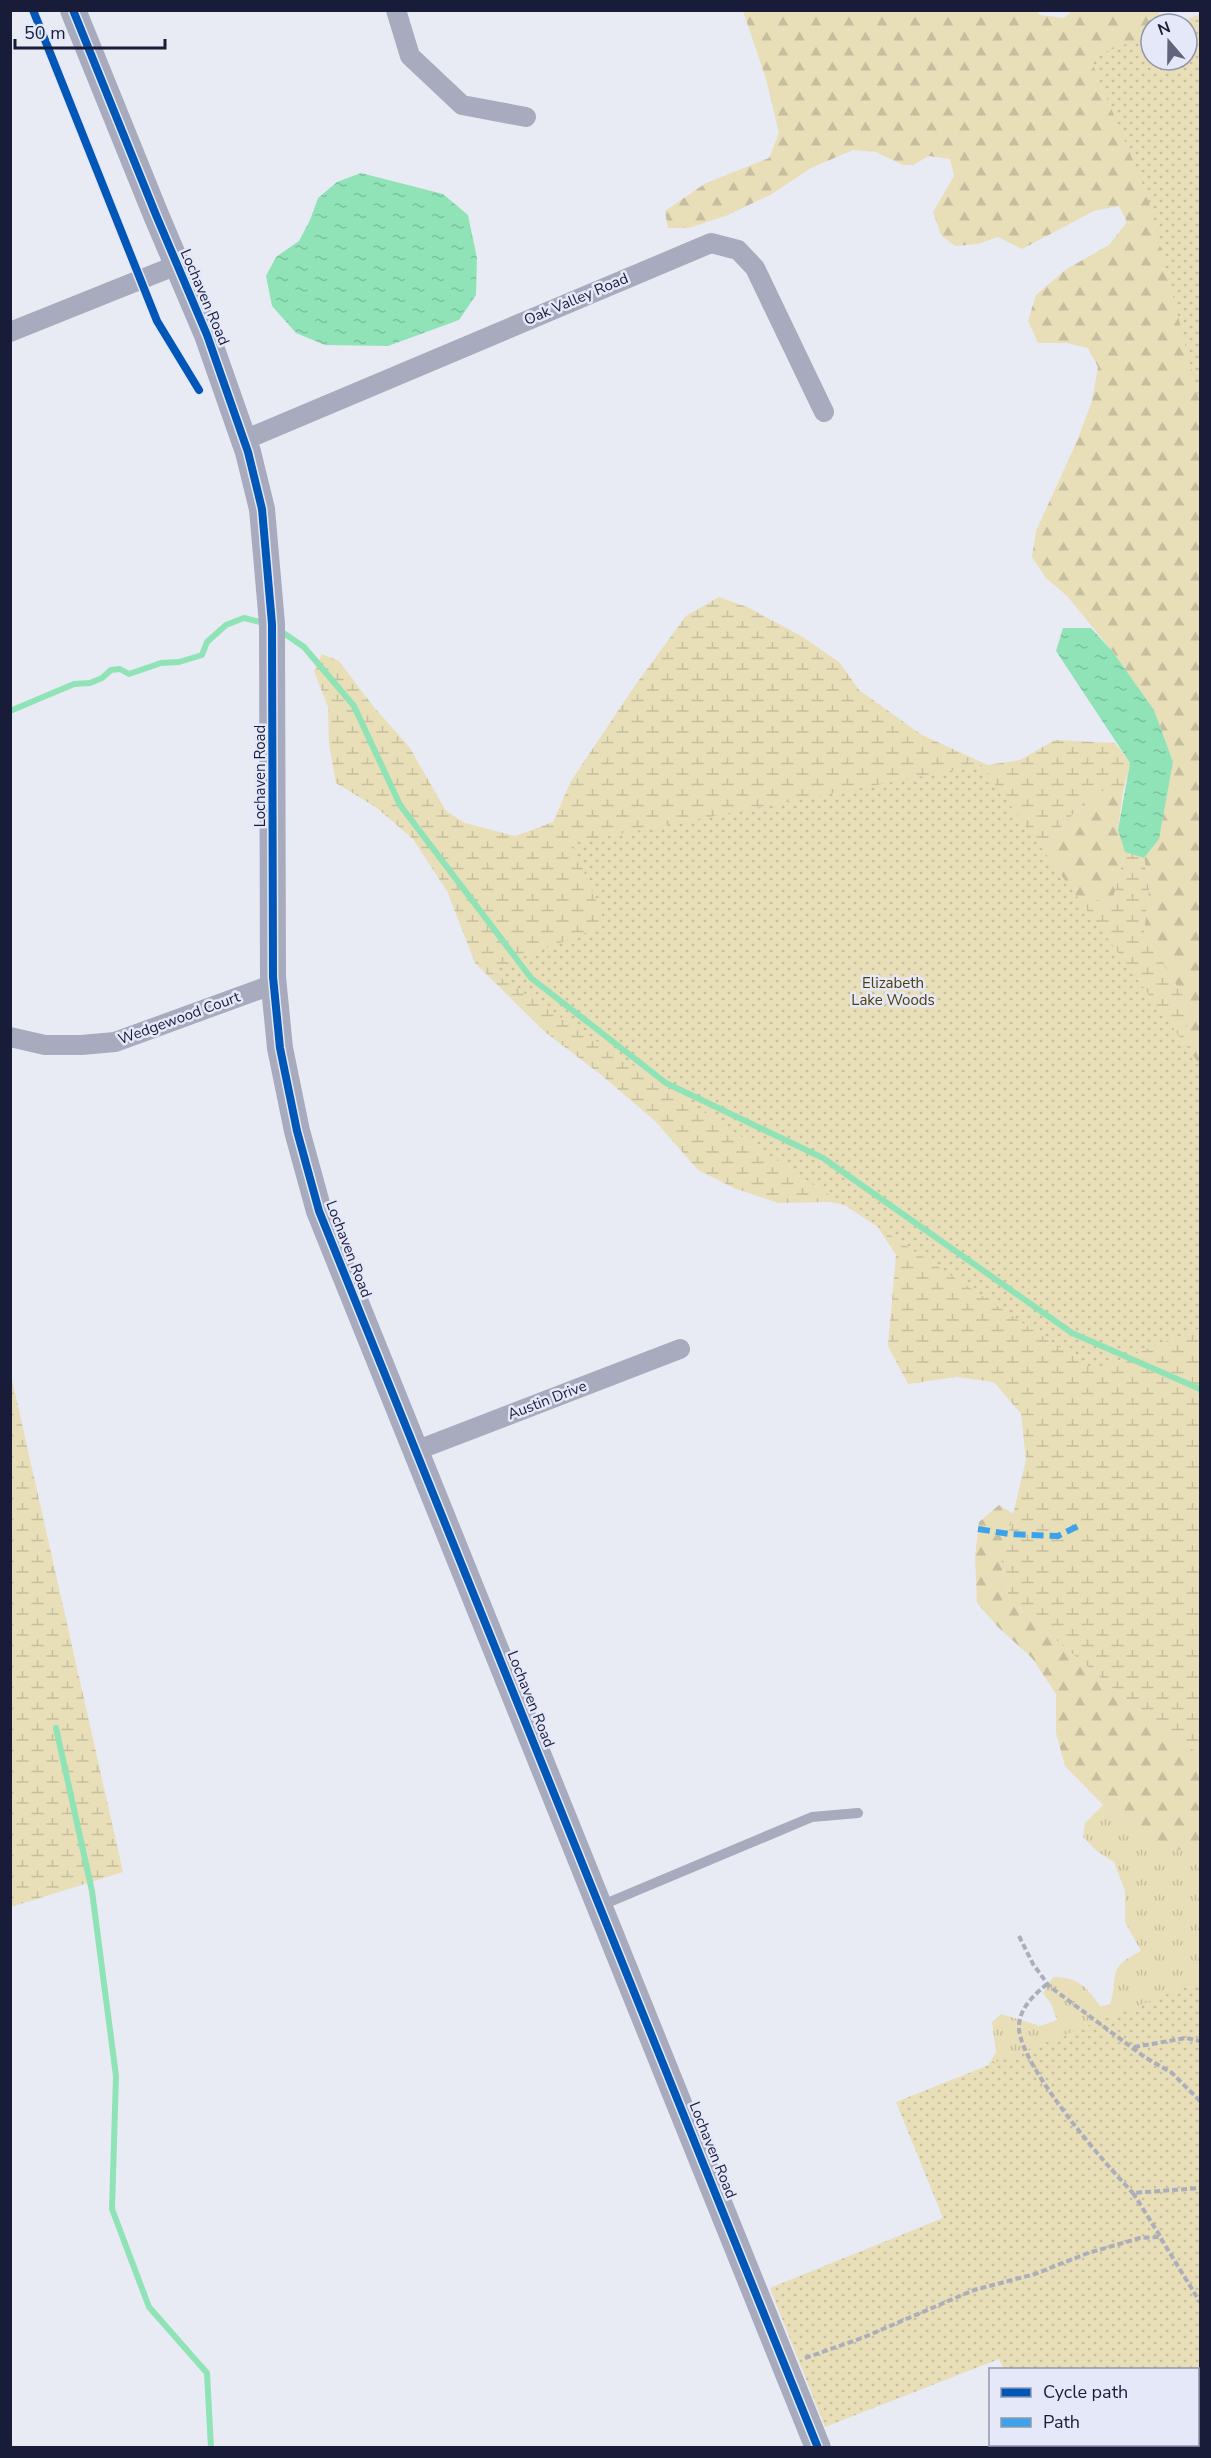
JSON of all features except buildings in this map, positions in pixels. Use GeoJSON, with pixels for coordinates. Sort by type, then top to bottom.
{"type":"FeatureCollection","features":[{"type":"Feature","properties":{"kind":"street","name":"Lochaven Road"},"geometry":{"type":"LineString","coordinates":[[73,10],[207,335],[244,440],[262,509],[272,624],[274,984],[284,1068],[297,1131],[319,1211],[818,2448]]}},
{"type":"Feature","properties":{"kind":"street"},"geometry":{"type":"LineString","coordinates":[[396,10],[410,56],[462,105],[526,117]]}},
{"type":"Feature","properties":{"kind":"street","name":"Oak Valley Road"},"geometry":{"type":"LineString","coordinates":[[244,440],[711,243],[738,250],[755,268],[824,412]]}},
{"type":"Feature","properties":{"kind":"street"},"geometry":{"type":"LineString","coordinates":[[10,332],[177,265]]}},
{"type":"Feature","properties":{"kind":"street","name":"Wedgewood Court"},"geometry":{"type":"LineString","coordinates":[[10,1037],[45,1045],[81,1046],[115,1042],[274,984]]}},
{"type":"Feature","properties":{"kind":"street","name":"Austin Drive"},"geometry":{"type":"LineString","coordinates":[[415,1451],[680,1349]]}},
{"type":"Feature","properties":{"kind":"lane"},"geometry":{"type":"LineString","coordinates":[[600,1906],[812,1817],[858,1813]]}},
{"type":"Feature","properties":{"kind":"path"},"geometry":{"type":"LineString","coordinates":[[1019,1936],[1033,1964],[1047,1984],[1133,2048],[1172,2073],[1200,2099]]}},
{"type":"Feature","properties":{"kind":"path"},"geometry":{"type":"LineString","coordinates":[[1047,1984],[1032,1996],[1020,2022],[1019,2031],[1026,2051],[1045,2085],[1111,2170],[1133,2193],[1200,2302]]}},
{"type":"Feature","properties":{"kind":"path"},"geometry":{"type":"LineString","coordinates":[[1133,2048],[1186,2038],[1200,2041]]}},
{"type":"Feature","properties":{"kind":"path"},"geometry":{"type":"LineString","coordinates":[[1133,2193],[1200,2188]]}},
{"type":"Feature","properties":{"kind":"path"},"geometry":{"type":"LineString","coordinates":[[785,2365],[862,2338],[974,2290],[1035,2274],[1088,2253],[1140,2238],[1160,2237]]}},
{"type":"Feature","properties":{"kind":"green space"},"geometry":{"type":"Polygon","coordinates":[[[1036,10],[1040,15],[1064,18],[1072,11],[1159,11],[1139,12],[1139,72],[1154,72],[1200,268],[1200,1089],[1194,1070],[1183,996],[1144,933],[1149,888],[1144,858],[1159,839],[1173,762],[1154,710],[1113,652],[1067,596],[1046,578],[1032,557],[1036,531],[1077,441],[1092,401],[1098,367],[1088,348],[1067,343],[1038,343],[1028,321],[1036,295],[1065,270],[1109,245],[1127,222],[1119,206],[1094,211],[1022,249],[998,237],[978,244],[955,246],[941,235],[933,212],[954,176],[950,159],[929,156],[913,165],[903,165],[876,152],[853,150],[811,168],[772,194],[728,215],[689,228],[668,228],[665,211],[706,183],[769,158],[779,133],[766,79],[743,11],[1036,10]]]}},
{"type":"Feature","properties":{"kind":"green space"},"geometry":{"type":"Polygon","coordinates":[[[1199,14],[1200,403],[1147,194],[1090,58],[1139,39],[1139,72],[1199,72],[1199,14]]]}},
{"type":"Feature","properties":{"kind":"green space"},"geometry":{"type":"Polygon","coordinates":[[[719,597],[747,607],[803,637],[840,663],[859,690],[922,735],[988,765],[1020,760],[1055,740],[1115,743],[1130,763],[1123,791],[1095,791],[1020,870],[1032,887],[1112,903],[1125,852],[1144,858],[1149,888],[1144,933],[1183,996],[1194,1070],[1200,1089],[1200,1754],[1165,1732],[1010,1601],[1001,1565],[1026,1460],[1021,1414],[994,1382],[956,1377],[908,1384],[888,1346],[896,1255],[866,1209],[830,1202],[778,1203],[734,1188],[698,1170],[655,1121],[600,1074],[545,1032],[475,963],[447,891],[413,839],[377,808],[336,783],[329,744],[328,707],[314,671],[322,654],[339,661],[373,706],[410,748],[446,811],[465,823],[515,836],[553,822],[571,781],[636,684],[686,616],[719,597]]]}},
{"type":"Feature","properties":{"kind":"green space","name":"Elizabeth Lake Woods"},"geometry":{"type":"Polygon","coordinates":[[[981,765],[1200,1065],[1200,1328],[1094,1370],[489,970],[606,925],[572,843],[981,765]]]}},
{"type":"Feature","properties":{"kind":"green space"},"geometry":{"type":"Polygon","coordinates":[[[1095,791],[1123,791],[1118,830],[1125,852],[1112,903],[1031,887],[1020,870],[1095,791]]]}},
{"type":"Feature","properties":{"kind":"green space"},"geometry":{"type":"Polygon","coordinates":[[[11,1375],[123,1872],[10,1907],[11,1375]]]}},
{"type":"Feature","properties":{"kind":"green space"},"geometry":{"type":"Polygon","coordinates":[[[999,1505],[1014,1514],[1001,1565],[1010,1601],[1165,1732],[1200,1754],[1200,1855],[1169,1847],[1137,1831],[1103,1805],[1065,1766],[1056,1733],[1056,1694],[1032,1658],[998,1627],[977,1603],[975,1557],[979,1522],[999,1505]]]}},
{"type":"Feature","properties":{"kind":"green space"},"geometry":{"type":"Polygon","coordinates":[[[1103,1805],[1159,1842],[1200,1855],[1200,2325],[821,2329],[791,2341],[773,2290],[956,2246],[983,2074],[996,2052],[992,2022],[1001,2014],[1040,2026],[1057,2020],[1051,2004],[1043,1993],[1053,1977],[1075,1981],[1086,1988],[1100,2006],[1110,2005],[1118,1968],[1141,1951],[1125,1922],[1125,1891],[1114,1862],[1098,1852],[1083,1837],[1085,1823],[1103,1805]]]}},
{"type":"Feature","properties":{"kind":"green space"},"geometry":{"type":"Polygon","coordinates":[[[1200,1981],[1200,2412],[1199,2368],[1004,2368],[999,2359],[825,2427],[770,2288],[943,2218],[896,2102],[1200,1981]]]}},
{"type":"Feature","properties":{"kind":"green space"},"geometry":{"type":"Polygon","coordinates":[[[1035,2446],[1115,2446],[1110,2448],[1036,2448],[1035,2446]]]}},
{"type":"Feature","properties":{"kind":"water"},"geometry":{"type":"Polygon","coordinates":[[[361,173],[443,194],[468,215],[477,258],[476,295],[459,320],[388,346],[325,345],[296,333],[272,306],[266,276],[276,257],[299,241],[318,198],[337,182],[361,173]]]}},
{"type":"Feature","properties":{"kind":"water"},"geometry":{"type":"Polygon","coordinates":[[[1063,628],[1091,628],[1113,652],[1154,710],[1173,762],[1159,839],[1144,858],[1125,852],[1118,830],[1130,763],[1056,651],[1063,628]]]}},
{"type":"Feature","properties":{"kind":"waterway"},"geometry":{"type":"LineString","coordinates":[[10,711],[74,684],[90,683],[102,678],[111,670],[120,669],[129,674],[161,663],[179,662],[202,655],[207,642],[226,625],[244,618],[260,622]]}},
{"type":"Feature","properties":{"kind":"waterway"},"geometry":{"type":"LineString","coordinates":[[285,634],[304,647],[354,706],[400,805],[531,978],[666,1083],[823,1158],[1072,1333],[1200,1389]]}},
{"type":"Feature","properties":{"kind":"waterway"},"geometry":{"type":"LineString","coordinates":[[56,1728],[92,1891],[116,2076],[112,2209],[149,2307],[207,2373],[211,2448]]}},
{"type":"Feature","properties":{"kind":"marked path"},"geometry":{"type":"LineString","coordinates":[[978,1529],[1009,1534],[1058,1536],[1082,1524]]}},
{"type":"Feature","properties":{"kind":"cycle path"},"geometry":{"type":"LineString","coordinates":[[33,10],[157,321],[199,390]]}},
{"type":"Feature","properties":{"kind":"cycle path"},"geometry":{"type":"LineString","coordinates":[[73,10],[207,335],[248,452],[262,509],[272,624],[273,977],[280,1048],[297,1131],[319,1211],[818,2448]]}}]}
